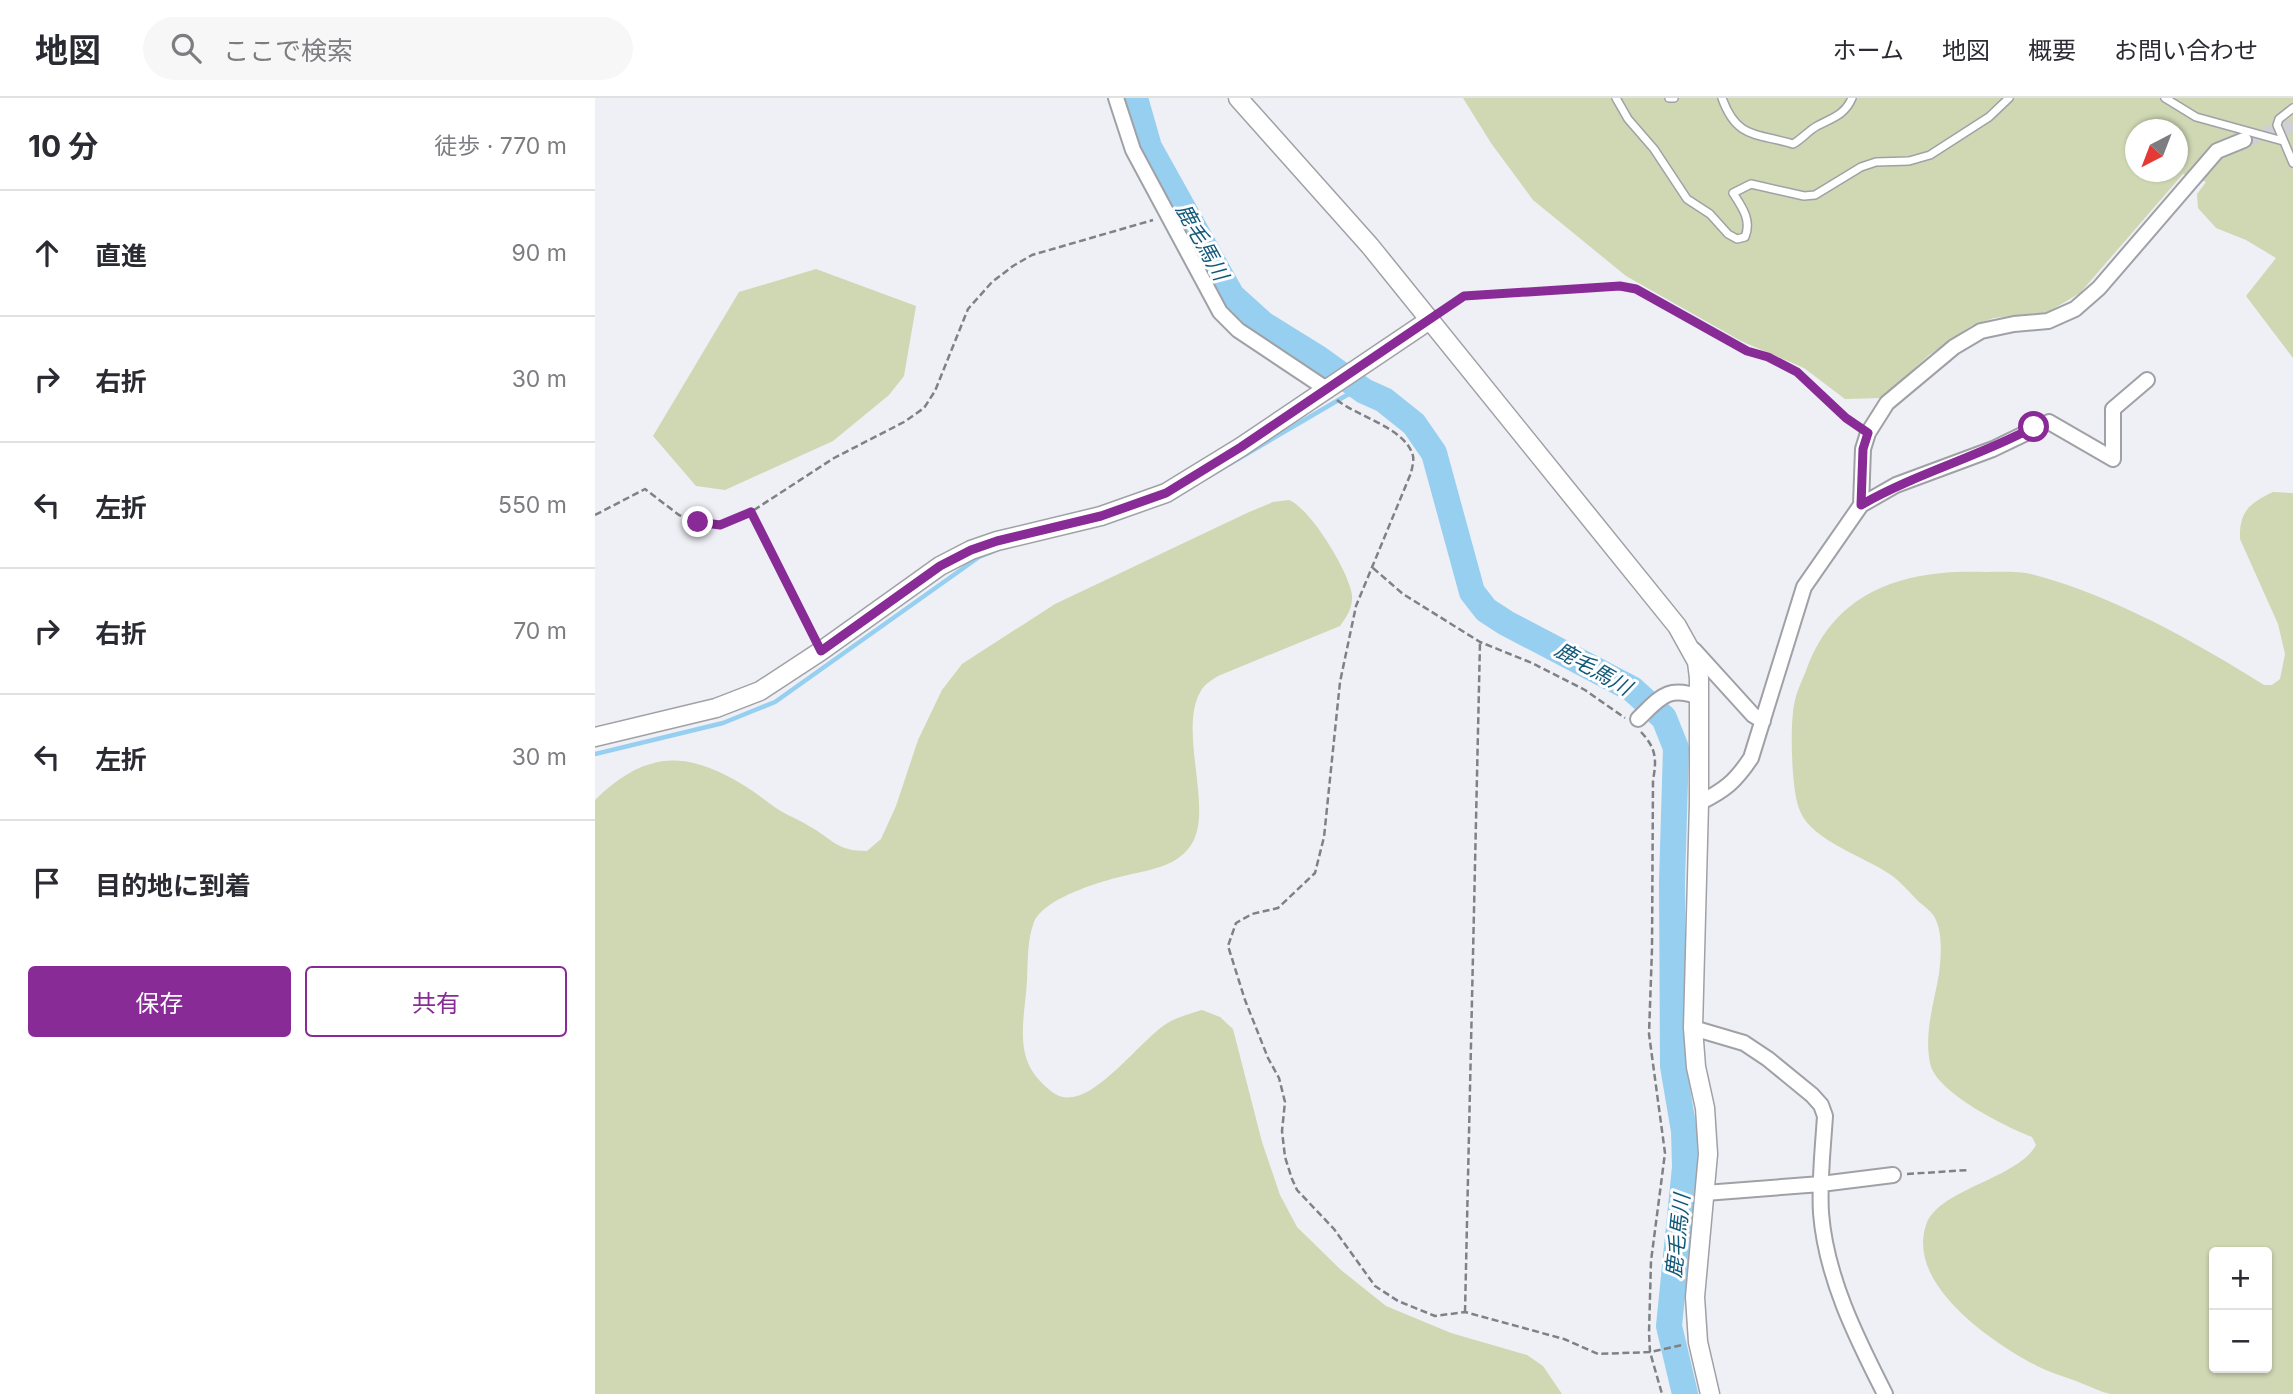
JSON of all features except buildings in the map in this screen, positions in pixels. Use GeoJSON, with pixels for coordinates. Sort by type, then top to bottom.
{"type":"FeatureCollection","features":[{"type":"Feature","properties":{"kind":"street"},"geometry":{"type":"LineString","coordinates":[[1116,98],[1133,150],[1220,312],[1238,330],[1332,392]]}},
{"type":"Feature","properties":{"kind":"street"},"geometry":{"type":"LineString","coordinates":[[1238,98],[1431,319],[1689,644],[1753,715],[1763,721]]}},
{"type":"Feature","properties":{"kind":"street"},"geometry":{"type":"LineString","coordinates":[[1861,505],[1863,449],[1868,433],[1887,403],[1954,347],[1981,331],[2048,321],[2075,310],[2099,288],[2217,151],[2244,141]]}},
{"type":"Feature","properties":{"kind":"street"},"geometry":{"type":"LineString","coordinates":[[595,737],[716,708],[760,691],[940,566],[997,541],[1101,516],[1166,493],[1332,392],[1359,369],[1431,319]]}},
{"type":"Feature","properties":{"kind":"street"},"geometry":{"type":"LineString","coordinates":[[1699,803],[1723,791],[1738,778],[1751,758],[1804,587],[1861,505],[1896,485],[1993,449],[2049,422],[2113,459],[2113,409],[2147,380]]}},
{"type":"Feature","properties":{"kind":"street"},"geometry":{"type":"LineString","coordinates":[[1689,644],[1697,662],[1699,697],[1693,1028],[1696,1068],[1705,1108],[1708,1154],[1695,1321],[1710,1394]]}},
{"type":"Feature","properties":{"kind":"street"},"geometry":{"type":"LineString","coordinates":[[1636,722],[1662,696],[1671,691],[1699,697]]}},
{"type":"Feature","properties":{"kind":"street"},"geometry":{"type":"LineString","coordinates":[[1693,1028],[1744,1043],[1768,1059],[1821,1105],[1825,1116],[1821,1184],[1824,1227],[1831,1264],[1845,1309],[1885,1394]]}},
{"type":"Feature","properties":{"kind":"street"},"geometry":{"type":"LineString","coordinates":[[1705,1193],[1893,1175]]}},
{"type":"Feature","properties":{"kind":"lane"},"geometry":{"type":"LineString","coordinates":[[1616,98],[1627,119],[1654,149],[1687,199],[1710,214],[1728,234],[1737,239],[1745,237],[1749,228],[1745,212],[1733,193],[1751,184],[1815,195],[1861,167],[1876,162],[1909,161],[1930,155],[1989,117],[2009,98]]}},
{"type":"Feature","properties":{"kind":"lane"},"geometry":{"type":"LineString","coordinates":[[1722,98],[1729,114],[1747,133],[1793,144],[1839,115],[1848,107],[1852,98]]}},
{"type":"Feature","properties":{"kind":"lane"},"geometry":{"type":"LineString","coordinates":[[2165,98],[2196,117],[2283,141]]}},
{"type":"Feature","properties":{"kind":"lane"},"geometry":{"type":"LineString","coordinates":[[2293,108],[2279,118],[2277,125],[2293,163]]}},
{"type":"Feature","properties":{"kind":"path"},"geometry":{"type":"LineString","coordinates":[[595,515],[645,489],[679,515],[698,522],[720,525],[751,512],[834,458],[904,422],[924,408],[935,391],[968,309],[992,282],[1013,266],[1032,255],[1169,216]]}},
{"type":"Feature","properties":{"kind":"path"},"geometry":{"type":"LineString","coordinates":[[1431,319],[1464,296],[1620,286],[1636,289],[1747,351],[1768,357],[1797,372],[1846,418],[1868,433]]}},
{"type":"Feature","properties":{"kind":"path"},"geometry":{"type":"LineString","coordinates":[[1332,392],[1349,410],[1385,427],[1405,442],[1413,457],[1411,473],[1374,568],[1356,606],[1340,682],[1324,837],[1315,873],[1278,908],[1252,914],[1236,923],[1228,946],[1244,1000],[1279,1078],[1285,1102],[1282,1131],[1285,1157],[1292,1179],[1297,1190],[1334,1229],[1375,1286],[1398,1301],[1435,1316],[1465,1311],[1564,1339],[1598,1354],[1650,1352],[1691,1343]]}},
{"type":"Feature","properties":{"kind":"path"},"geometry":{"type":"LineString","coordinates":[[751,512],[821,651]]}},
{"type":"Feature","properties":{"kind":"path"},"geometry":{"type":"LineString","coordinates":[[1374,568],[1403,594],[1480,642],[1532,663],[1585,690],[1636,722],[1652,747],[1657,762],[1653,780],[1649,1034],[1665,1153],[1651,1261],[1650,1352],[1662,1394]]}},
{"type":"Feature","properties":{"kind":"path"},"geometry":{"type":"LineString","coordinates":[[1465,1311],[1480,642]]}},
{"type":"Feature","properties":{"kind":"path"},"geometry":{"type":"LineString","coordinates":[[1893,1175],[1969,1170]]}},
{"type":"Feature","properties":{"kind":"green space"},"geometry":{"type":"Polygon","coordinates":[[[1463,98],[2293,98],[2293,358],[2246,296],[2276,258],[2246,240],[2216,228],[2198,208],[2197,194],[2206,182],[2188,176],[2188,119],[2125,119],[2125,182],[2176,182],[2080,293],[2048,312],[1994,318],[1971,326],[1929,355],[1882,398],[1845,399],[1804,368],[1741,341],[1626,276],[1533,200],[1491,143],[1463,98]]]}},
{"type":"Feature","properties":{"kind":"green space"},"geometry":{"type":"Polygon","coordinates":[[[816,269],[916,306],[904,376],[889,395],[833,441],[725,490],[696,486],[653,436],[739,292],[816,269]]]}},
{"type":"Feature","properties":{"kind":"green space"},"geometry":{"type":"Polygon","coordinates":[[[2273,492],[2293,493],[2293,1394],[2111,1394],[2042,1368],[1998,1343],[1957,1309],[1941,1290],[1929,1269],[1923,1247],[1926,1225],[1933,1213],[1961,1193],[2013,1167],[2027,1157],[2036,1145],[2032,1137],[1990,1117],[1958,1097],[1935,1074],[1930,1063],[1928,1041],[1939,974],[1938,924],[1930,911],[1895,878],[1827,840],[1806,822],[1797,802],[1793,774],[1794,705],[1820,641],[1837,619],[1856,602],[1903,580],[1929,574],[1957,572],[2020,572],[2092,594],[2152,621],[2264,685],[2272,685],[2280,679],[2285,654],[2278,624],[2240,539],[2241,521],[2252,504],[2273,492]]]}},
{"type":"Feature","properties":{"kind":"green space"},"geometry":{"type":"Polygon","coordinates":[[[1289,500],[1308,515],[1337,557],[1352,595],[1349,612],[1340,626],[1218,676],[1202,689],[1195,705],[1193,725],[1199,811],[1197,830],[1191,845],[1180,857],[1160,867],[1111,879],[1065,896],[1051,904],[1034,922],[1028,951],[1023,1032],[1026,1058],[1031,1070],[1050,1091],[1060,1096],[1072,1097],[1083,1094],[1107,1078],[1163,1026],[1172,1021],[1202,1010],[1220,1017],[1233,1029],[1262,1142],[1280,1195],[1297,1227],[1341,1270],[1386,1306],[1451,1333],[1527,1355],[1543,1366],[1562,1394],[595,1394],[595,800],[613,784],[647,765],[682,761],[719,772],[740,783],[842,847],[867,851],[881,839],[896,806],[918,740],[942,690],[962,664],[1055,604],[1247,513],[1273,502],[1289,500]]]}},
{"type":"Feature","properties":{"kind":"waterway","name":"鹿毛馬川"},"geometry":{"type":"LineString","coordinates":[[1135,98],[1149,147],[1232,296],[1263,324],[1364,391],[1384,400],[1414,424],[1434,453],[1472,592],[1486,610],[1632,689],[1664,718],[1676,748],[1672,882],[1673,1066],[1684,1131],[1685,1167],[1669,1326],[1685,1394]]}},
{"type":"Feature","properties":{"kind":"waterway"},"geometry":{"type":"LineString","coordinates":[[1209,476],[1347,395],[1364,391]]}},
{"type":"Feature","properties":{"kind":"waterway"},"geometry":{"type":"LineString","coordinates":[[595,754],[723,723],[775,702],[979,557],[994,551]]}},
{"type":"Feature","properties":{"kind":"tunnel"},"geometry":{"type":"LineString","coordinates":[[2244,140],[2293,126]]}},
{"type":"Feature","properties":{"kind":"route"},"geometry":{"type":"LineString","coordinates":[[698,522],[720,525],[751,512],[821,651],[940,566],[971,550],[997,541],[1101,516],[1166,493],[1334,386],[1464,296],[1620,286],[1636,289],[1747,351],[1768,357],[1797,372],[1846,418],[1868,433],[1863,449],[1861,505],[1896,485],[1993,449],[2034,427]]}}]}
